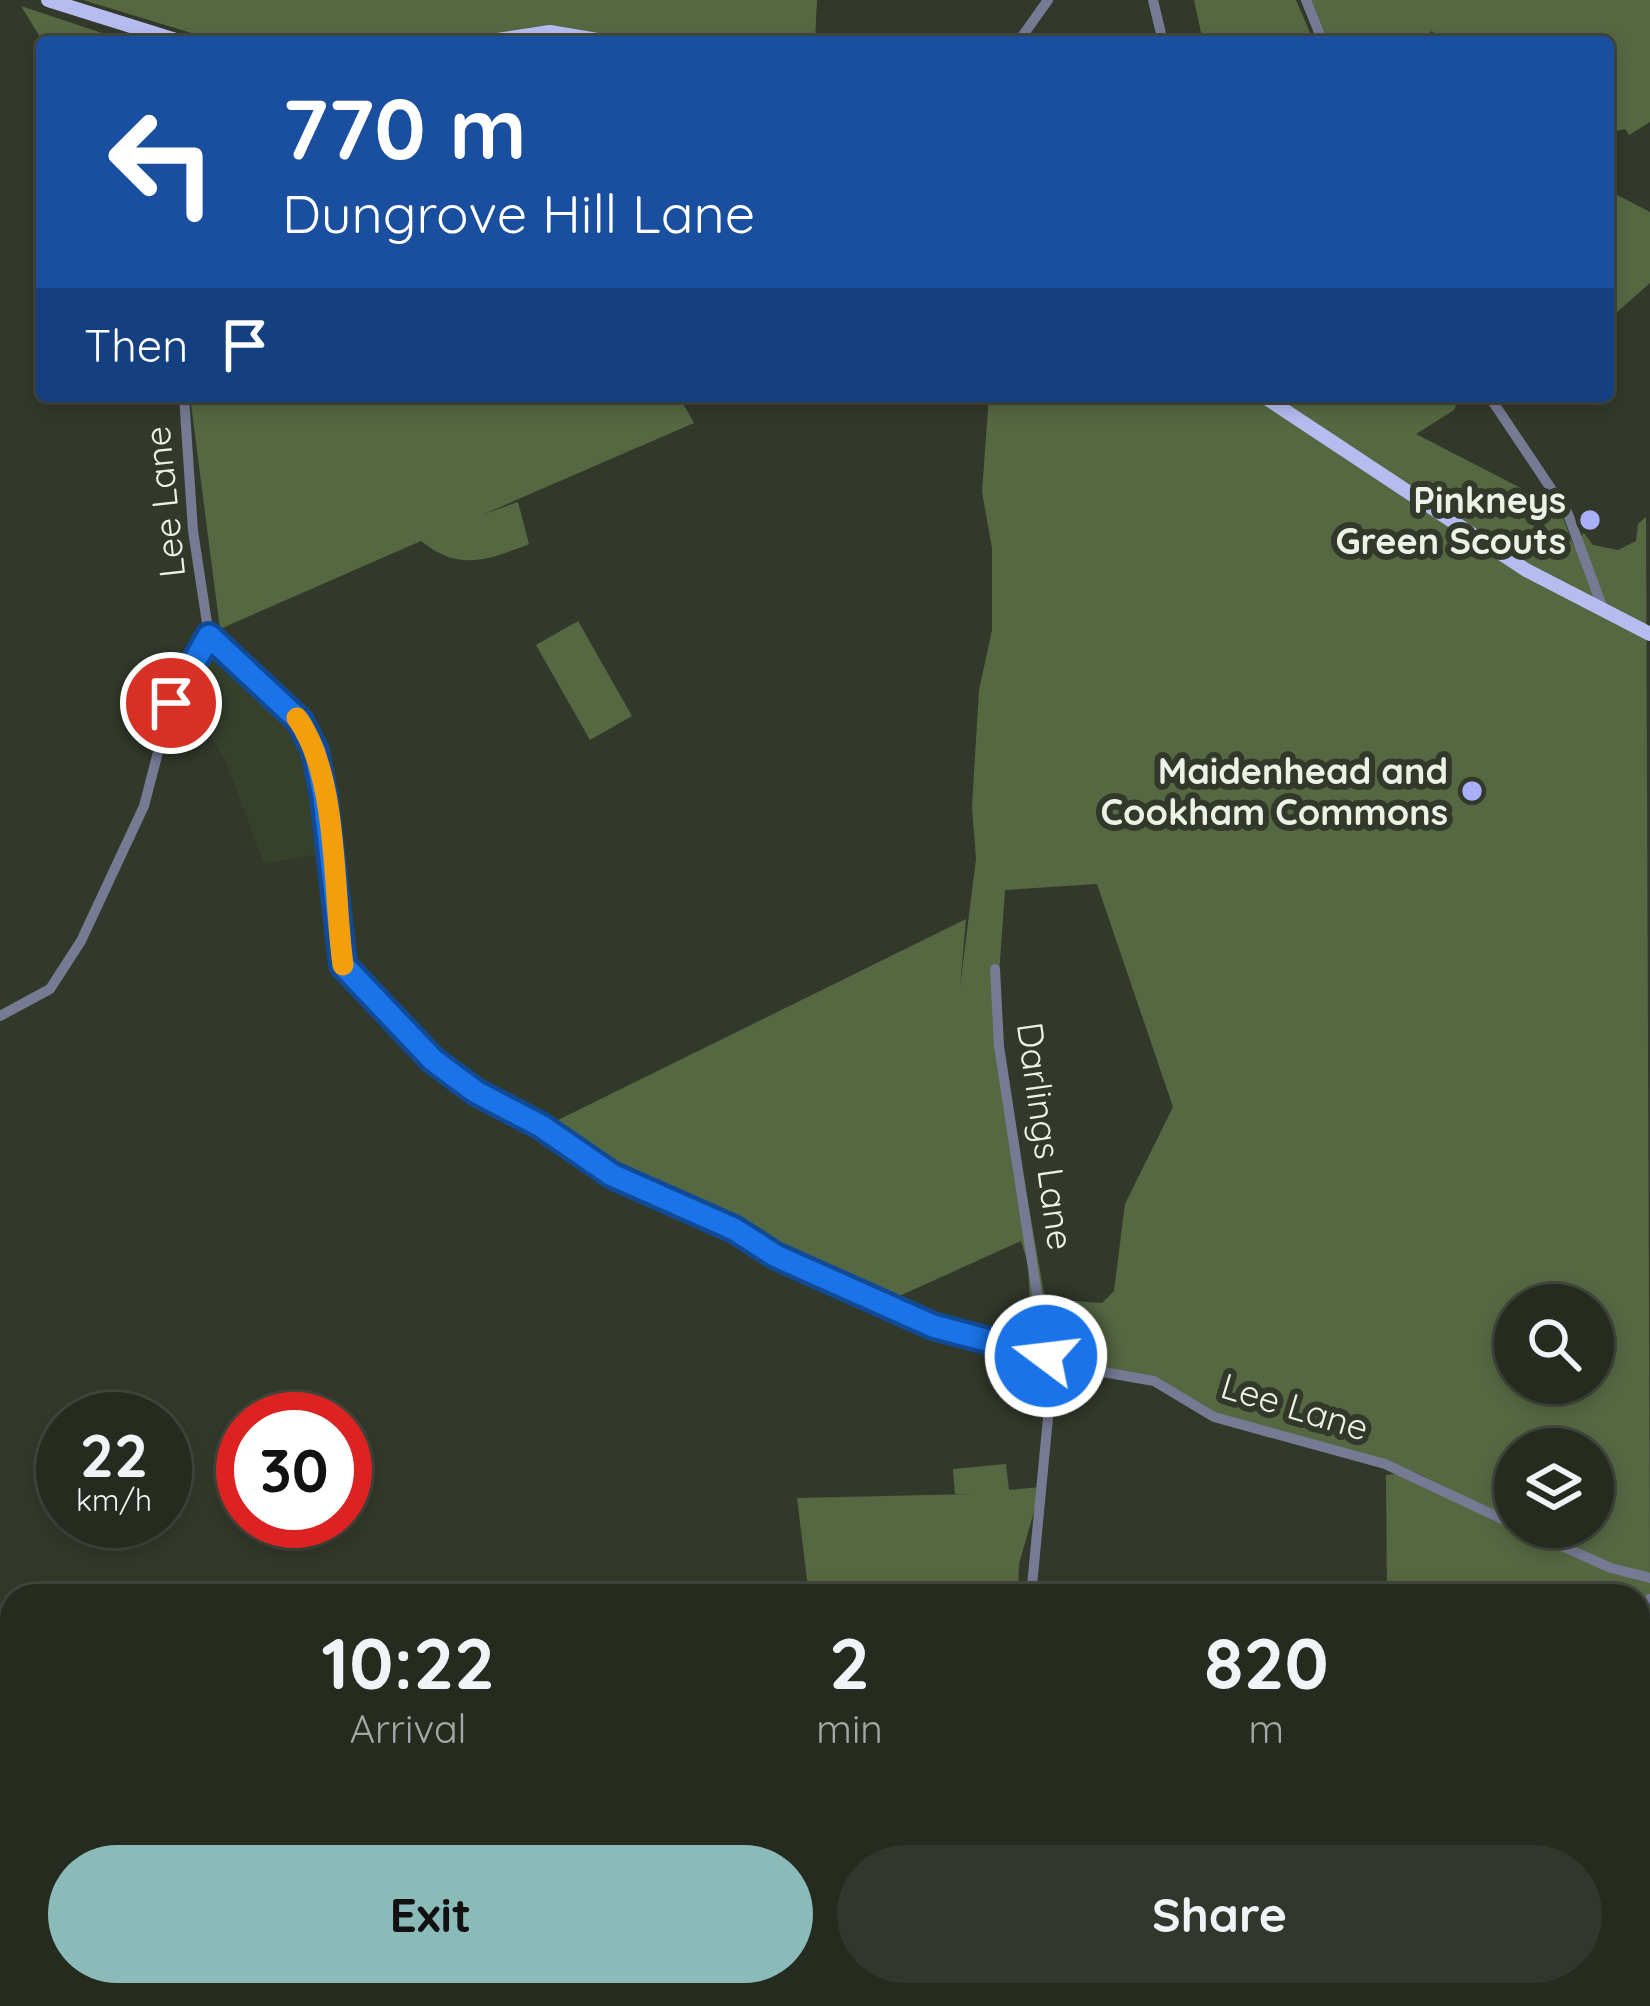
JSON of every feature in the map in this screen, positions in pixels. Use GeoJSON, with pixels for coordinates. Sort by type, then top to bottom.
{"type":"FeatureCollection","features":[{"type":"Feature","properties":{"kind":"main road"},"geometry":{"type":"LineString","coordinates":[[48,0],[163,36]]}},
{"type":"Feature","properties":{"kind":"main road"},"geometry":{"type":"LineString","coordinates":[[524,36],[550,32],[574,36]]}},
{"type":"Feature","properties":{"kind":"main road"},"geometry":{"type":"LineString","coordinates":[[1272,402],[1458,528],[1650,634]]}},
{"type":"Feature","properties":{"kind":"street"},"geometry":{"type":"LineString","coordinates":[[1022,36],[1048,0]]}},
{"type":"Feature","properties":{"kind":"street"},"geometry":{"type":"LineString","coordinates":[[1154,0],[1162,36]]}},
{"type":"Feature","properties":{"kind":"street"},"geometry":{"type":"LineString","coordinates":[[1306,0],[1321,36]]}},
{"type":"Feature","properties":{"kind":"street","name":"Lee Lane"},"geometry":{"type":"LineString","coordinates":[[184,402],[193,531],[209,636],[300,721],[315,751],[324,797],[343,965],[433,1060],[476,1092],[541,1126],[612,1175],[933,1326],[1075,1367],[1154,1382],[1214,1417],[1385,1464],[1494,1515]]}},
{"type":"Feature","properties":{"kind":"street"},"geometry":{"type":"LineString","coordinates":[[1494,402],[1568,514],[1604,612]]}},
{"type":"Feature","properties":{"kind":"street"},"geometry":{"type":"LineString","coordinates":[[0,1016],[50,989],[81,941],[144,806],[171,703],[209,636]]}},
{"type":"Feature","properties":{"kind":"street","name":"Darlings Lane"},"geometry":{"type":"LineString","coordinates":[[994,970],[999,1046],[1030,1224],[1051,1386],[1032,1584]]}},
{"type":"Feature","properties":{"kind":"street"},"geometry":{"type":"LineString","coordinates":[[1051,1386],[1075,1367]]}},
{"type":"Feature","properties":{"kind":"street","name":"Lee Lane"},"geometry":{"type":"LineString","coordinates":[[1566,1548],[1611,1568],[1650,1578]]}},
{"type":"Feature","properties":{"kind":"shaded area"},"geometry":{"type":"Polygon","coordinates":[[[83,0],[817,0],[815,36],[635,36],[549,29],[490,36],[201,36],[83,0]]]}},
{"type":"Feature","properties":{"kind":"shaded area"},"geometry":{"type":"Polygon","coordinates":[[[1194,0],[1296,0],[1311,36],[1202,36],[1194,0]]]}},
{"type":"Feature","properties":{"kind":"shaded area"},"geometry":{"type":"Polygon","coordinates":[[[1311,0],[1650,0],[1650,122],[1629,135],[1625,129],[1614,132],[1614,36],[1436,36],[1432,31],[1425,36],[1326,36],[1311,0]]]}},
{"type":"Feature","properties":{"kind":"shaded area"},"geometry":{"type":"Polygon","coordinates":[[[21,6],[111,36],[39,36],[21,6]]]}},
{"type":"Feature","properties":{"kind":"shaded area"},"geometry":{"type":"Polygon","coordinates":[[[1614,193],[1650,212],[1650,283],[1614,315],[1614,193]]]}},
{"type":"Feature","properties":{"kind":"shaded area"},"geometry":{"type":"Polygon","coordinates":[[[191,402],[682,402],[694,423],[484,514],[518,502],[529,544],[487,558],[461,560],[421,541],[220,629],[191,402]]]}},
{"type":"Feature","properties":{"kind":"shaded area"},"geometry":{"type":"Polygon","coordinates":[[[989,402],[1457,402],[1454,410],[1416,434],[1548,502],[1562,515],[1573,544],[1584,533],[1593,545],[1618,550],[1636,541],[1638,524],[1646,517],[1650,1575],[1574,1548],[1614,1548],[1614,1428],[1494,1428],[1494,1512],[1417,1473],[1213,1414],[1176,1392],[1032,1349],[1028,1264],[1021,1241],[886,1302],[617,1167],[550,1124],[966,919],[960,987],[976,859],[972,807],[979,690],[992,630],[992,548],[982,492],[989,402]],[[1097,884],[1005,890],[996,1019],[1045,1299],[1102,1303],[1114,1291],[1125,1204],[1173,1107],[1097,884]]]}},
{"type":"Feature","properties":{"kind":"shaded area"},"geometry":{"type":"Polygon","coordinates":[[[578,621],[632,716],[590,740],[536,645],[578,621]]]}},
{"type":"Feature","properties":{"kind":"shaded area"},"geometry":{"type":"Polygon","coordinates":[[[212,645],[296,728],[306,745],[323,853],[264,864],[226,762],[198,715],[180,701],[198,652],[212,645]]]}},
{"type":"Feature","properties":{"kind":"shaded area"},"geometry":{"type":"Polygon","coordinates":[[[1006,1464],[1009,1490],[1041,1487],[1019,1564],[1018,1584],[808,1584],[797,1498],[973,1494],[955,1494],[953,1469],[1006,1464]]]}},
{"type":"Feature","properties":{"kind":"shaded area"},"geometry":{"type":"Polygon","coordinates":[[[1395,1474],[1494,1516],[1494,1548],[1570,1548],[1650,1582],[1650,1584],[1387,1584],[1386,1475],[1395,1474]]]}},
{"type":"Feature","properties":{"kind":"slow traffic"},"geometry":{"type":"LineString","coordinates":[[297,718],[315,751],[324,797],[343,965]]}},
{"type":"Feature","properties":{"kind":"place","name":"Pinkneys Green Scouts"},"geometry":{"type":"Point","coordinates":[1590,520]}},
{"type":"Feature","properties":{"kind":"place","name":"Maidenhead and Cookham Commons"},"geometry":{"type":"Point","coordinates":[1472,791]}},
{"type":"Feature","properties":{"kind":"route"},"geometry":{"type":"LineString","coordinates":[[171,703],[189,662],[209,636],[300,721],[315,751],[324,797],[343,965],[433,1060],[476,1092],[541,1126],[612,1175],[734,1229],[776,1256],[933,1326],[1046,1356]]}}]}
